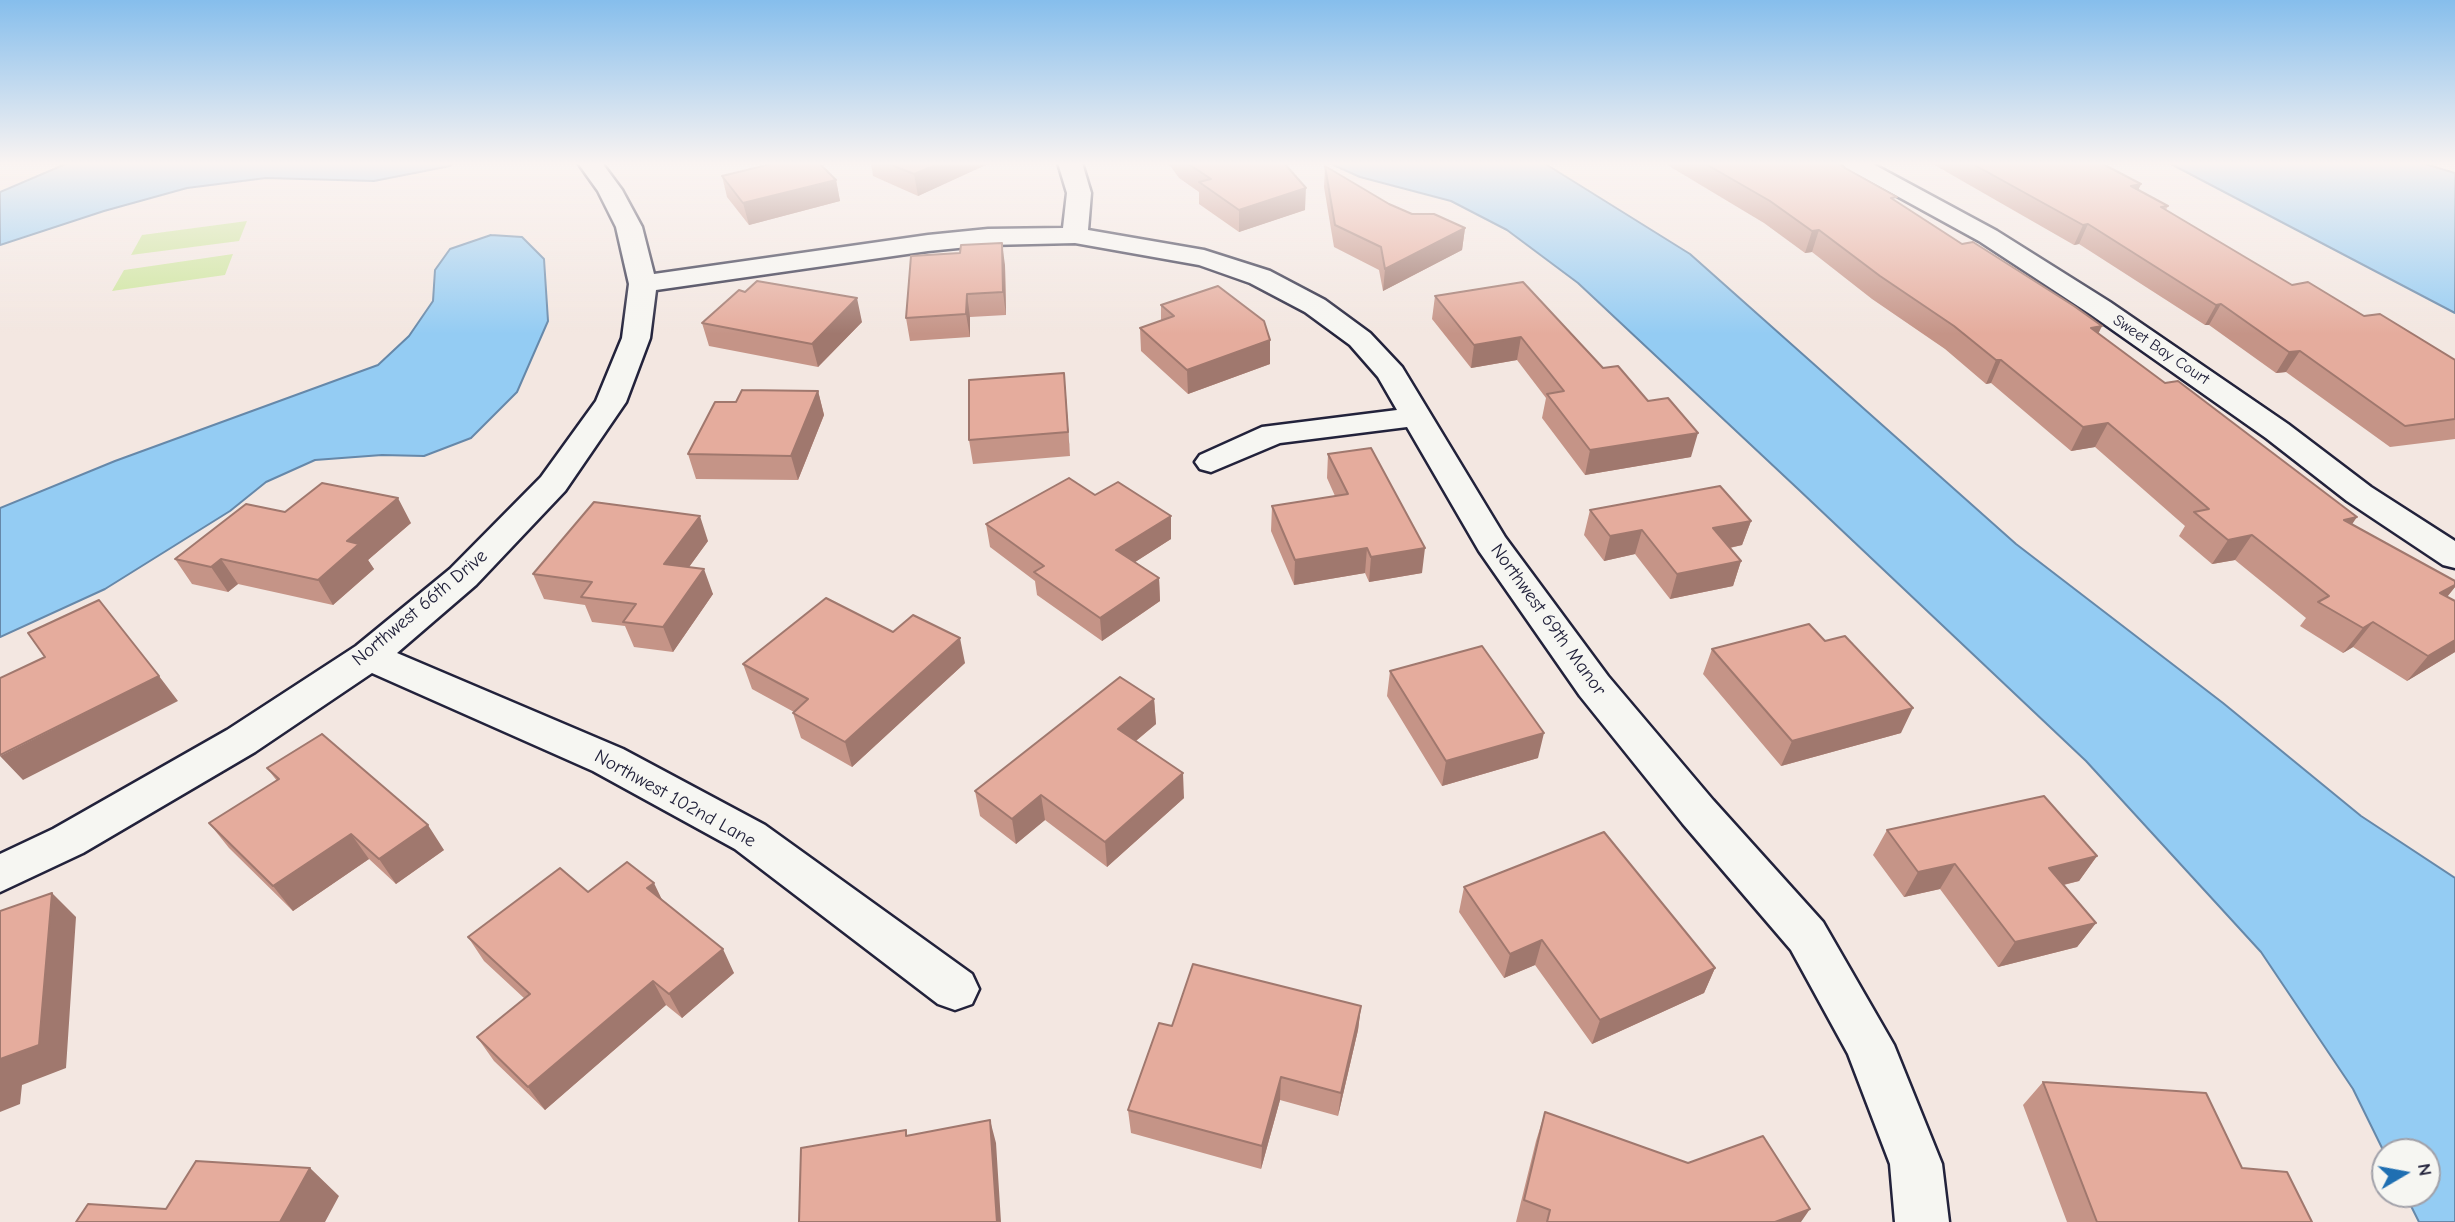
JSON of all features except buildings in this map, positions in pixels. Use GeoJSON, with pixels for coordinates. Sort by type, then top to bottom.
{"type":"FeatureCollection","features":[{"type":"Feature","properties":{"kind":"street","name":"Northwest 66th Drive"},"geometry":{"type":"LineString","coordinates":[[0,874],[68,841],[241,741],[369,656],[463,577],[553,484],[611,402],[636,338],[643,284],[625,220]]}},
{"type":"Feature","properties":{"kind":"street"},"geometry":{"type":"LineString","coordinates":[[1075,235],[1076,220]]}},
{"type":"Feature","properties":{"kind":"street","name":"Sweet Bay Court"},"geometry":{"type":"LineString","coordinates":[[1959,220],[2100,308],[2277,431],[2359,494],[2455,557]]}},
{"type":"Feature","properties":{"kind":"street","name":"Northwest 69th Manor"},"geometry":{"type":"LineString","coordinates":[[643,284],[928,243],[988,237],[1075,235],[1204,258],[1260,277],[1304,300],[1360,339],[1391,373],[1492,544],[1594,686],[1698,812],[1807,936],[1869,1045],[1916,1164],[1922,1222]]}},
{"type":"Feature","properties":{"kind":"street"},"geometry":{"type":"LineString","coordinates":[[1211,462],[1273,434],[1416,417]]}},
{"type":"Feature","properties":{"kind":"street","name":"Northwest 102nd Lane"},"geometry":{"type":"LineString","coordinates":[[369,656],[608,760],[750,837],[955,989]]}},
{"type":"Feature","properties":{"kind":"green space"},"geometry":{"type":"Polygon","coordinates":[[[247,221],[239,241],[131,255],[142,235],[247,221]]]}},
{"type":"Feature","properties":{"kind":"green space"},"geometry":{"type":"Polygon","coordinates":[[[233,254],[225,275],[112,291],[124,270],[233,254]]]}},
{"type":"Feature","properties":{"kind":"water"},"geometry":{"type":"Polygon","coordinates":[[[0,220],[76,220],[0,245],[0,220]]]}},
{"type":"Feature","properties":{"kind":"water"},"geometry":{"type":"Polygon","coordinates":[[[1488,220],[1635,220],[1690,254],[2016,544],[2223,703],[2361,816],[2455,878],[2455,1222],[2419,1222],[2412,1208],[2441,1208],[2441,1138],[2377,1138],[2353,1089],[2261,952],[2086,761],[1578,283],[1507,230],[1488,220]]]}},
{"type":"Feature","properties":{"kind":"water"},"geometry":{"type":"Polygon","coordinates":[[[2278,220],[2455,220],[2455,313],[2278,220]]]}},
{"type":"Feature","properties":{"kind":"water"},"geometry":{"type":"Polygon","coordinates":[[[491,235],[522,237],[544,259],[548,321],[517,392],[471,438],[424,456],[382,455],[315,460],[266,482],[230,511],[105,589],[0,637],[0,508],[115,461],[378,365],[409,336],[433,301],[435,270],[450,249],[491,235]]]}}]}
